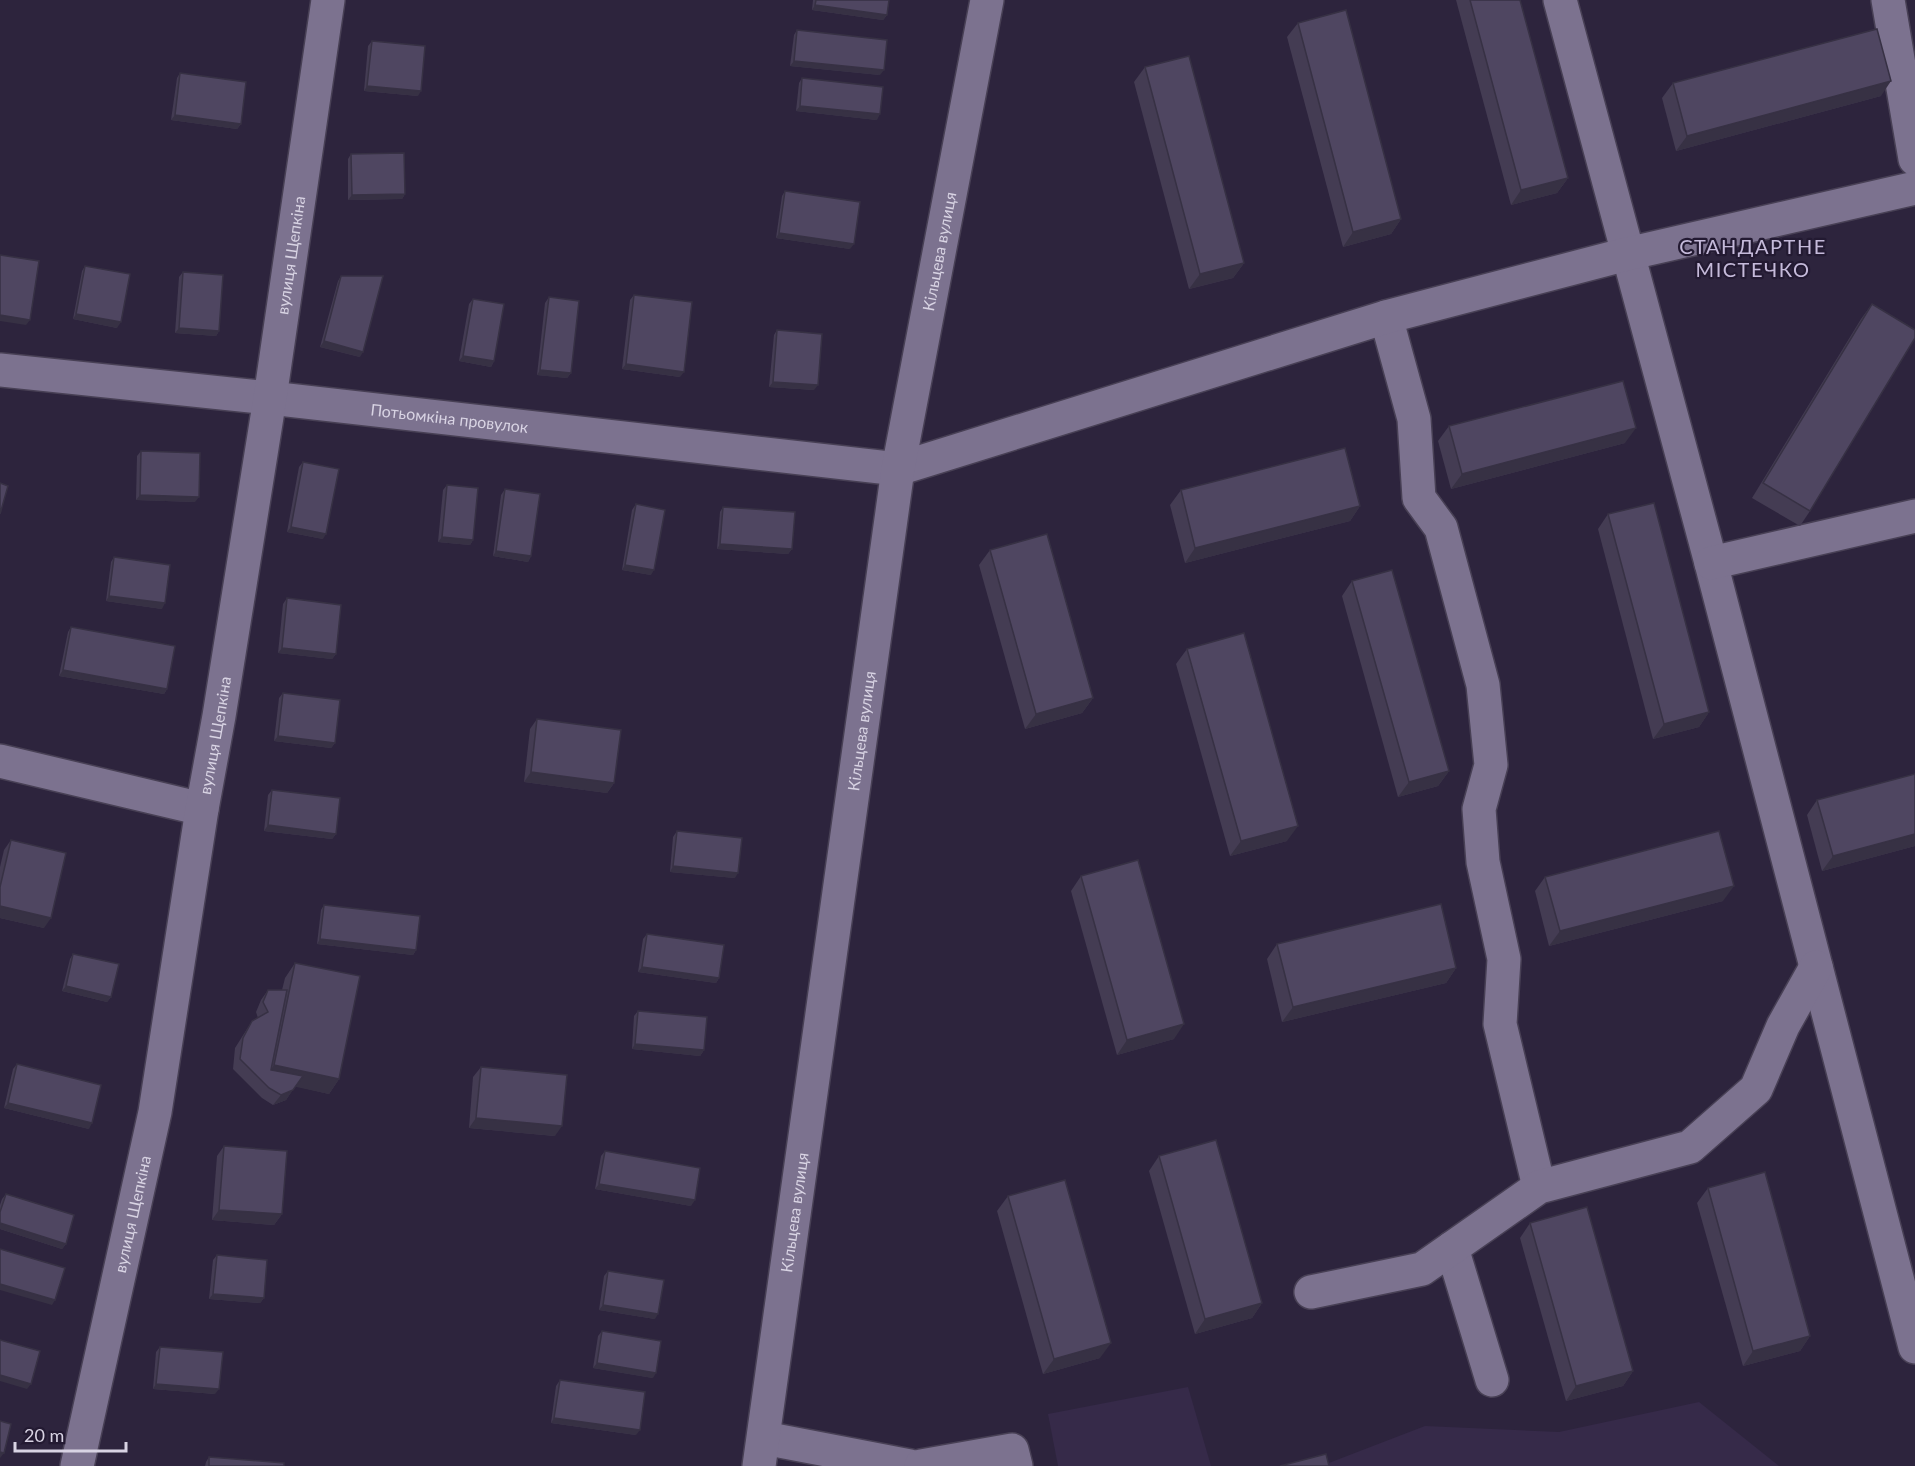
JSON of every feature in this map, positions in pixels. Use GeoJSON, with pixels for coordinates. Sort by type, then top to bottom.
{"type":"FeatureCollection","features":[{"type":"Feature","properties":{"kind":"street","name":"вулиця Щепкіна"},"geometry":{"type":"LineString","coordinates":[[77,1466],[155,1112],[270,398],[328,0]]}},
{"type":"Feature","properties":{"kind":"street","name":"Кільцева вулиця"},"geometry":{"type":"LineString","coordinates":[[761,1452],[898,469],[987,0]]}},
{"type":"Feature","properties":{"kind":"street"},"geometry":{"type":"LineString","coordinates":[[1560,0],[1711,563],[1915,1347]]}},
{"type":"Feature","properties":{"kind":"street"},"geometry":{"type":"LineString","coordinates":[[1888,0],[1915,159]]}},
{"type":"Feature","properties":{"kind":"street"},"geometry":{"type":"LineString","coordinates":[[898,469],[1386,317],[1627,254],[1915,188]]}},
{"type":"Feature","properties":{"kind":"street"},"geometry":{"type":"LineString","coordinates":[[1386,317],[1414,418],[1419,498],[1441,528],[1483,685],[1491,765],[1479,809],[1483,862],[1504,959],[1500,1024],[1539,1187]]}},
{"type":"Feature","properties":{"kind":"street","name":"Потьомкіна провулок"},"geometry":{"type":"LineString","coordinates":[[0,370],[898,469]]}},
{"type":"Feature","properties":{"kind":"street"},"geometry":{"type":"LineString","coordinates":[[1711,563],[1915,516]]}},
{"type":"Feature","properties":{"kind":"street"},"geometry":{"type":"LineString","coordinates":[[0,761],[202,809]]}},
{"type":"Feature","properties":{"kind":"street"},"geometry":{"type":"LineString","coordinates":[[1311,1292],[1422,1269],[1539,1187],[1690,1147],[1756,1089],[1783,1026],[1816,968]]}},
{"type":"Feature","properties":{"kind":"street"},"geometry":{"type":"LineString","coordinates":[[1452,1248],[1492,1380]]}},
{"type":"Feature","properties":{"kind":"street"},"geometry":{"type":"LineString","coordinates":[[921,1466],[1012,1450],[1016,1466]]}},
{"type":"Feature","properties":{"kind":"street"},"geometry":{"type":"LineString","coordinates":[[761,1452],[910,1466]]}},
{"type":"Feature","properties":{"kind":"shaded area"},"geometry":{"type":"Polygon","coordinates":[[[1188,1387],[1211,1466],[1058,1466],[1048,1414],[1188,1387]]]}},
{"type":"Feature","properties":{"kind":"shaded area"},"geometry":{"type":"Polygon","coordinates":[[[1699,1402],[1779,1466],[1321,1466],[1425,1426],[1559,1432],[1699,1402]]]}},
{"type":"Feature","properties":{"kind":"building"},"geometry":{"type":"Polygon","coordinates":[[[816,0],[889,0],[887,15],[815,5],[816,0]]]}},
{"type":"Feature","properties":{"kind":"building"},"geometry":{"type":"Polygon","coordinates":[[[1470,0],[1520,0],[1568,178],[1521,190],[1470,0]]]}},
{"type":"Feature","properties":{"kind":"building"},"geometry":{"type":"Polygon","coordinates":[[[1346,10],[1401,219],[1353,232],[1298,23],[1346,10]]]}},
{"type":"Feature","properties":{"kind":"building"},"geometry":{"type":"Polygon","coordinates":[[[1877,29],[1891,81],[1687,136],[1673,83],[1877,29]]]}},
{"type":"Feature","properties":{"kind":"building"},"geometry":{"type":"Polygon","coordinates":[[[797,30],[887,40],[884,70],[794,61],[797,30]]]}},
{"type":"Feature","properties":{"kind":"building"},"geometry":{"type":"Polygon","coordinates":[[[372,41],[425,46],[421,91],[367,86],[372,41]]]}},
{"type":"Feature","properties":{"kind":"building"},"geometry":{"type":"Polygon","coordinates":[[[1189,56],[1244,263],[1200,274],[1145,67],[1189,56]]]}},
{"type":"Feature","properties":{"kind":"building"},"geometry":{"type":"Polygon","coordinates":[[[180,73],[246,82],[241,124],[175,115],[180,73]]]}},
{"type":"Feature","properties":{"kind":"building"},"geometry":{"type":"Polygon","coordinates":[[[802,78],[883,87],[880,114],[800,106],[802,78]]]}},
{"type":"Feature","properties":{"kind":"building"},"geometry":{"type":"Polygon","coordinates":[[[404,153],[405,194],[352,195],[351,154],[404,153]]]}},
{"type":"Feature","properties":{"kind":"building"},"geometry":{"type":"Polygon","coordinates":[[[785,191],[860,202],[854,244],[779,233],[785,191]]]}},
{"type":"Feature","properties":{"kind":"building"},"geometry":{"type":"Polygon","coordinates":[[[0,255],[39,261],[30,320],[0,315],[0,255]]]}},
{"type":"Feature","properties":{"kind":"building"},"geometry":{"type":"Polygon","coordinates":[[[85,266],[130,274],[121,322],[76,314],[85,266]]]}},
{"type":"Feature","properties":{"kind":"building"},"geometry":{"type":"Polygon","coordinates":[[[183,272],[223,275],[219,331],[179,328],[183,272]]]}},
{"type":"Feature","properties":{"kind":"building"},"geometry":{"type":"Polygon","coordinates":[[[341,276],[383,276],[363,352],[324,341],[341,276]]]}},
{"type":"Feature","properties":{"kind":"building"},"geometry":{"type":"Polygon","coordinates":[[[634,295],[692,302],[684,372],[626,364],[634,295]]]}},
{"type":"Feature","properties":{"kind":"building"},"geometry":{"type":"Polygon","coordinates":[[[549,297],[579,301],[571,373],[540,370],[549,297]]]}},
{"type":"Feature","properties":{"kind":"building"},"geometry":{"type":"Polygon","coordinates":[[[473,299],[504,304],[494,361],[463,356],[473,299]]]}},
{"type":"Feature","properties":{"kind":"building"},"geometry":{"type":"Polygon","coordinates":[[[1872,304],[1915,330],[1915,338],[1810,511],[1763,483],[1872,304]]]}},
{"type":"Feature","properties":{"kind":"building"},"geometry":{"type":"Polygon","coordinates":[[[777,330],[822,334],[818,385],[773,382],[777,330]]]}},
{"type":"Feature","properties":{"kind":"building"},"geometry":{"type":"Polygon","coordinates":[[[1623,381],[1636,428],[1462,474],[1449,426],[1623,381]]]}},
{"type":"Feature","properties":{"kind":"building"},"geometry":{"type":"Polygon","coordinates":[[[1345,448],[1360,506],[1195,548],[1181,490],[1345,448]]]}},
{"type":"Feature","properties":{"kind":"building"},"geometry":{"type":"Polygon","coordinates":[[[141,451],[200,453],[199,497],[140,495],[141,451]]]}},
{"type":"Feature","properties":{"kind":"building"},"geometry":{"type":"Polygon","coordinates":[[[303,462],[339,469],[326,534],[291,527],[303,462]]]}},
{"type":"Feature","properties":{"kind":"building"},"geometry":{"type":"Polygon","coordinates":[[[0,483],[8,486],[0,514],[0,483]]]}},
{"type":"Feature","properties":{"kind":"building"},"geometry":{"type":"Polygon","coordinates":[[[447,485],[478,488],[473,540],[442,537],[447,485]]]}},
{"type":"Feature","properties":{"kind":"building"},"geometry":{"type":"Polygon","coordinates":[[[505,489],[540,494],[531,556],[496,551],[505,489]]]}},
{"type":"Feature","properties":{"kind":"building"},"geometry":{"type":"Polygon","coordinates":[[[1654,503],[1709,712],[1664,724],[1608,514],[1654,503]]]}},
{"type":"Feature","properties":{"kind":"building"},"geometry":{"type":"Polygon","coordinates":[[[636,504],[665,510],[654,570],[625,565],[636,504]]]}},
{"type":"Feature","properties":{"kind":"building"},"geometry":{"type":"Polygon","coordinates":[[[723,507],[795,512],[792,549],[720,544],[723,507]]]}},
{"type":"Feature","properties":{"kind":"building"},"geometry":{"type":"Polygon","coordinates":[[[1047,534],[1093,698],[1036,714],[990,550],[1047,534]]]}},
{"type":"Feature","properties":{"kind":"building"},"geometry":{"type":"Polygon","coordinates":[[[114,557],[170,565],[165,603],[109,596],[114,557]]]}},
{"type":"Feature","properties":{"kind":"building"},"geometry":{"type":"Polygon","coordinates":[[[1392,570],[1449,771],[1409,782],[1352,581],[1392,570]]]}},
{"type":"Feature","properties":{"kind":"building"},"geometry":{"type":"Polygon","coordinates":[[[287,598],[341,605],[336,654],[282,648],[287,598]]]}},
{"type":"Feature","properties":{"kind":"building"},"geometry":{"type":"Polygon","coordinates":[[[71,627],[175,646],[167,689],[63,670],[71,627]]]}},
{"type":"Feature","properties":{"kind":"building"},"geometry":{"type":"Polygon","coordinates":[[[1244,633],[1298,826],[1241,841],[1187,649],[1244,633]]]}},
{"type":"Feature","properties":{"kind":"building"},"geometry":{"type":"Polygon","coordinates":[[[283,693],[340,700],[335,743],[278,736],[283,693]]]}},
{"type":"Feature","properties":{"kind":"building"},"geometry":{"type":"Polygon","coordinates":[[[537,719],[621,730],[614,783],[531,772],[537,719]]]}},
{"type":"Feature","properties":{"kind":"building"},"geometry":{"type":"Polygon","coordinates":[[[1915,774],[1915,834],[1833,856],[1817,800],[1915,774]]]}},
{"type":"Feature","properties":{"kind":"building"},"geometry":{"type":"Polygon","coordinates":[[[272,790],[340,798],[336,834],[268,825],[272,790]]]}},
{"type":"Feature","properties":{"kind":"building"},"geometry":{"type":"Polygon","coordinates":[[[677,831],[742,838],[738,873],[673,866],[677,831]]]}},
{"type":"Feature","properties":{"kind":"building"},"geometry":{"type":"Polygon","coordinates":[[[1719,831],[1734,886],[1560,931],[1545,877],[1719,831]]]}},
{"type":"Feature","properties":{"kind":"building"},"geometry":{"type":"Polygon","coordinates":[[[11,840],[66,853],[51,918],[0,906],[0,887],[11,840]]]}},
{"type":"Feature","properties":{"kind":"building"},"geometry":{"type":"Polygon","coordinates":[[[1138,860],[1184,1024],[1127,1040],[1081,876],[1138,860]]]}},
{"type":"Feature","properties":{"kind":"building"},"geometry":{"type":"Polygon","coordinates":[[[1441,904],[1456,968],[1293,1007],[1277,944],[1441,904]]]}},
{"type":"Feature","properties":{"kind":"building"},"geometry":{"type":"Polygon","coordinates":[[[324,905],[420,916],[416,950],[320,939],[324,905]]]}},
{"type":"Feature","properties":{"kind":"building"},"geometry":{"type":"Polygon","coordinates":[[[647,934],[724,945],[719,978],[642,967],[647,934]]]}},
{"type":"Feature","properties":{"kind":"building"},"geometry":{"type":"Polygon","coordinates":[[[73,954],[119,964],[111,997],[66,986],[73,954]]]}},
{"type":"Feature","properties":{"kind":"building"},"geometry":{"type":"Polygon","coordinates":[[[295,963],[360,976],[339,1079],[274,1065],[295,963]]]}},
{"type":"Feature","properties":{"kind":"building"},"geometry":{"type":"Polygon","coordinates":[[[268,990],[287,990],[271,1070],[303,1076],[293,1090],[281,1095],[269,1088],[240,1059],[243,1038],[252,1021],[268,1012],[263,1002],[268,990]]]}},
{"type":"Feature","properties":{"kind":"building"},"geometry":{"type":"Polygon","coordinates":[[[638,1011],[707,1017],[704,1050],[635,1044],[638,1011]]]}},
{"type":"Feature","properties":{"kind":"building"},"geometry":{"type":"Polygon","coordinates":[[[17,1064],[101,1085],[92,1123],[8,1103],[17,1064]]]}},
{"type":"Feature","properties":{"kind":"building"},"geometry":{"type":"Polygon","coordinates":[[[481,1067],[567,1075],[562,1126],[476,1118],[481,1067]]]}},
{"type":"Feature","properties":{"kind":"building"},"geometry":{"type":"Polygon","coordinates":[[[1216,1140],[1262,1303],[1205,1319],[1159,1156],[1216,1140]]]}},
{"type":"Feature","properties":{"kind":"building"},"geometry":{"type":"Polygon","coordinates":[[[224,1146],[287,1151],[282,1214],[219,1210],[224,1146]]]}},
{"type":"Feature","properties":{"kind":"building"},"geometry":{"type":"Polygon","coordinates":[[[605,1151],[700,1168],[695,1200],[599,1184],[605,1151]]]}},
{"type":"Feature","properties":{"kind":"building"},"geometry":{"type":"Polygon","coordinates":[[[1765,1172],[1810,1336],[1753,1351],[1708,1188],[1765,1172]]]}},
{"type":"Feature","properties":{"kind":"building"},"geometry":{"type":"Polygon","coordinates":[[[1065,1180],[1111,1343],[1054,1359],[1008,1196],[1065,1180]]]}},
{"type":"Feature","properties":{"kind":"building"},"geometry":{"type":"Polygon","coordinates":[[[6,1194],[74,1215],[66,1244],[0,1223],[0,1212],[6,1194]]]}},
{"type":"Feature","properties":{"kind":"building"},"geometry":{"type":"Polygon","coordinates":[[[1587,1207],[1633,1371],[1576,1386],[1530,1223],[1587,1207]]]}},
{"type":"Feature","properties":{"kind":"building"},"geometry":{"type":"Polygon","coordinates":[[[0,1249],[65,1268],[55,1300],[0,1284],[0,1249]]]}},
{"type":"Feature","properties":{"kind":"building"},"geometry":{"type":"Polygon","coordinates":[[[217,1255],[267,1260],[264,1298],[213,1294],[217,1255]]]}},
{"type":"Feature","properties":{"kind":"building"},"geometry":{"type":"Polygon","coordinates":[[[608,1271],[664,1280],[658,1314],[603,1305],[608,1271]]]}},
{"type":"Feature","properties":{"kind":"building"},"geometry":{"type":"Polygon","coordinates":[[[602,1331],[661,1341],[656,1373],[597,1363],[602,1331]]]}},
{"type":"Feature","properties":{"kind":"building"},"geometry":{"type":"Polygon","coordinates":[[[0,1340],[40,1351],[31,1384],[0,1375],[0,1340]]]}},
{"type":"Feature","properties":{"kind":"building"},"geometry":{"type":"Polygon","coordinates":[[[160,1347],[223,1352],[219,1389],[156,1384],[160,1347]]]}},
{"type":"Feature","properties":{"kind":"building"},"geometry":{"type":"Polygon","coordinates":[[[560,1380],[645,1392],[640,1430],[554,1418],[560,1380]]]}},
{"type":"Feature","properties":{"kind":"building"},"geometry":{"type":"Polygon","coordinates":[[[0,1421],[11,1424],[4,1453],[0,1452],[0,1421]]]}},
{"type":"Feature","properties":{"kind":"building"},"geometry":{"type":"Polygon","coordinates":[[[1326,1454],[1329,1466],[1280,1466],[1326,1454]]]}},
{"type":"Feature","properties":{"kind":"building"},"geometry":{"type":"Polygon","coordinates":[[[209,1457],[284,1463],[284,1466],[209,1466],[209,1457]]]}},
{"type":"Feature","properties":{"kind":"district","name":"СТАНДАРТНЕ МІСТЕЧКО"},"geometry":{"type":"Point","coordinates":[1753,258]}}]}
